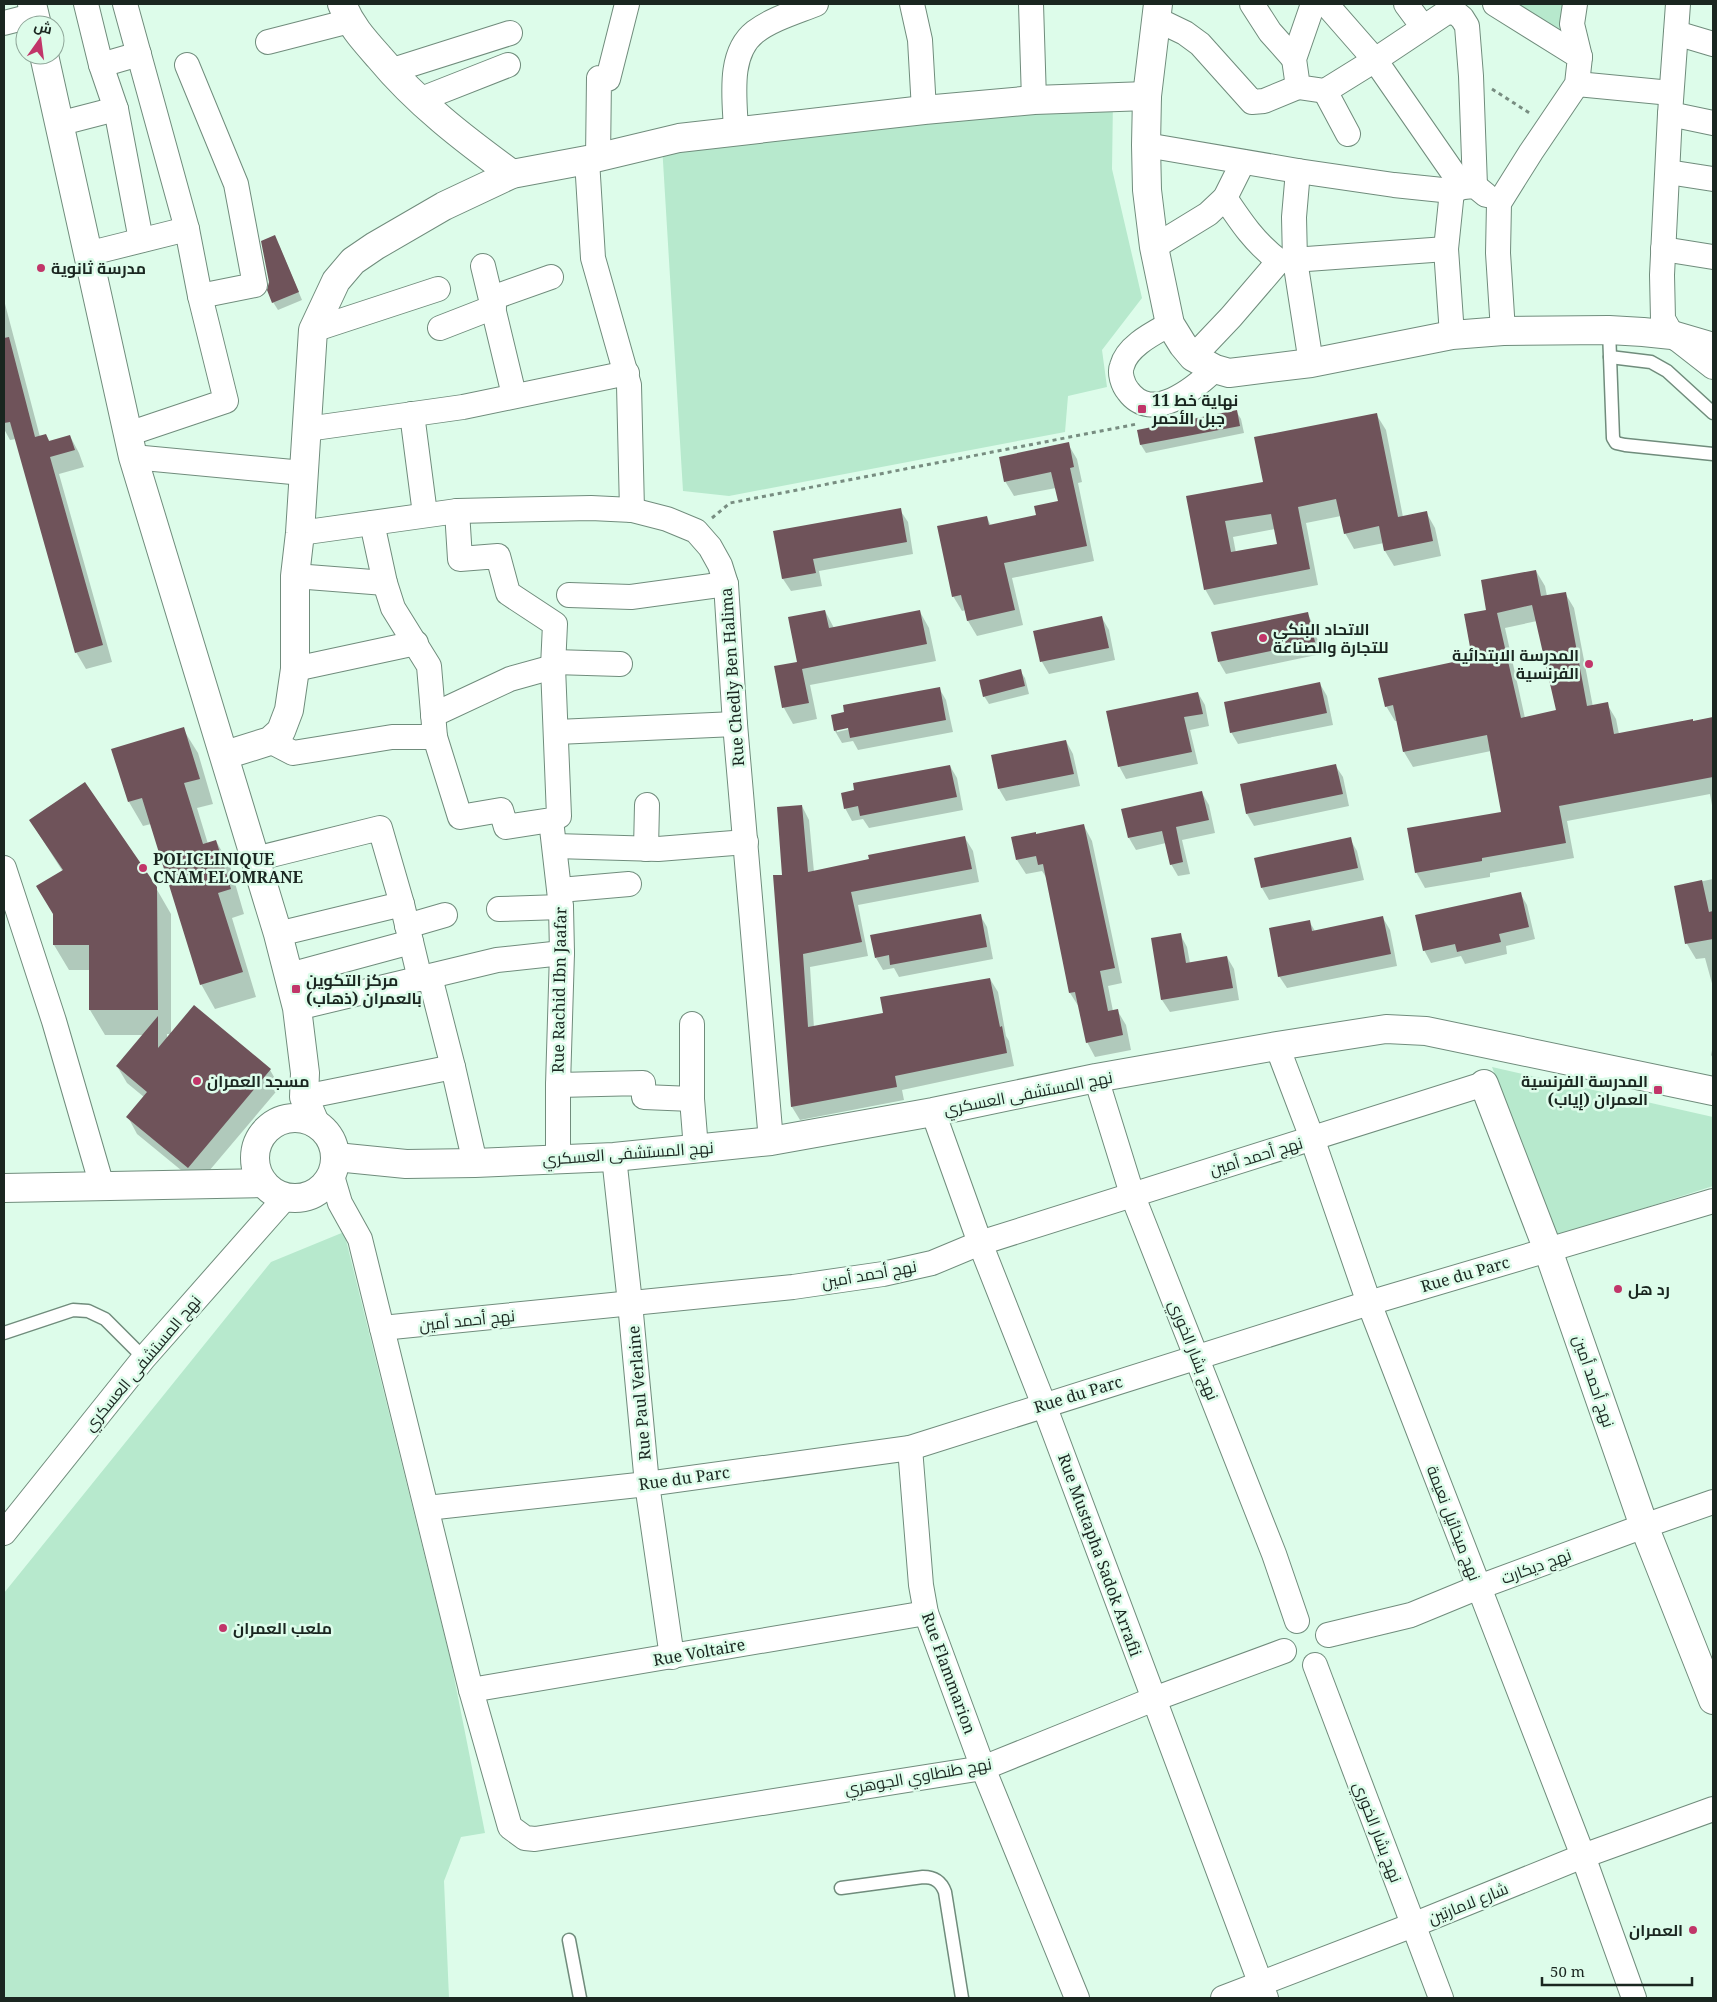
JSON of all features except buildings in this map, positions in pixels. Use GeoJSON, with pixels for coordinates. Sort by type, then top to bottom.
{"type":"FeatureCollection","features":[{"type":"Feature","properties":{"kind":"street"},"geometry":{"type":"LineString","coordinates":[[86,4],[101,64],[116,109],[141,240]]}},
{"type":"Feature","properties":{"kind":"street"},"geometry":{"type":"LineString","coordinates":[[125,4],[187,229],[200,296],[226,401],[131,445]]}},
{"type":"Feature","properties":{"kind":"street"},"geometry":{"type":"LineString","coordinates":[[627,4],[608,79],[599,78],[593,159],[593,258],[627,373],[630,400],[632,510]]}},
{"type":"Feature","properties":{"kind":"street"},"geometry":{"type":"LineString","coordinates":[[736,131],[735,75],[739,53],[746,40],[772,13],[816,4]]}},
{"type":"Feature","properties":{"kind":"street"},"geometry":{"type":"LineString","coordinates":[[912,4],[920,40],[924,110]]}},
{"type":"Feature","properties":{"kind":"street"},"geometry":{"type":"LineString","coordinates":[[1031,4],[1034,100]]}},
{"type":"Feature","properties":{"kind":"street"},"geometry":{"type":"LineString","coordinates":[[1252,4],[1270,32],[1294,58]]}},
{"type":"Feature","properties":{"kind":"street"},"geometry":{"type":"LineString","coordinates":[[1298,87],[1294,58],[1313,4]]}},
{"type":"Feature","properties":{"kind":"street"},"geometry":{"type":"LineString","coordinates":[[1326,4],[1375,60],[1463,188]]}},
{"type":"Feature","properties":{"kind":"street"},"geometry":{"type":"LineString","coordinates":[[1406,4],[1422,27]]}},
{"type":"Feature","properties":{"kind":"street"},"geometry":{"type":"LineString","coordinates":[[1496,4],[1580,57]]}},
{"type":"Feature","properties":{"kind":"street"},"geometry":{"type":"LineString","coordinates":[[1502,331],[1498,253],[1499,204],[1577,84],[1580,57],[1572,24],[1575,4]]}},
{"type":"Feature","properties":{"kind":"street"},"geometry":{"type":"LineString","coordinates":[[1678,4],[1663,249],[1663,319],[1672,335],[1713,367]]}},
{"type":"Feature","properties":{"kind":"street"},"geometry":{"type":"LineString","coordinates":[[1157,11],[1200,44],[1252,102],[1264,101],[1298,87],[1325,91],[1375,60],[1422,27],[1457,8],[1467,26],[1471,76],[1463,188],[1446,250],[1452,334]]}},
{"type":"Feature","properties":{"kind":"street"},"geometry":{"type":"LineString","coordinates":[[1157,11],[1147,96],[1146,145],[1147,190],[1154,247],[1170,324],[1183,345],[1204,363],[1229,372],[1311,363],[1452,334],[1502,331],[1609,330],[1672,335],[1713,347]]}},
{"type":"Feature","properties":{"kind":"street"},"geometry":{"type":"LineString","coordinates":[[268,42],[346,13],[390,71],[419,100],[462,137],[512,174]]}},
{"type":"Feature","properties":{"kind":"street"},"geometry":{"type":"LineString","coordinates":[[4,23],[35,14]]}},
{"type":"Feature","properties":{"kind":"street"},"geometry":{"type":"LineString","coordinates":[[390,71],[510,32]]}},
{"type":"Feature","properties":{"kind":"street"},"geometry":{"type":"LineString","coordinates":[[1676,33],[1713,44]]}},
{"type":"Feature","properties":{"kind":"street"},"geometry":{"type":"LineString","coordinates":[[101,64],[139,54]]}},
{"type":"Feature","properties":{"kind":"street"},"geometry":{"type":"LineString","coordinates":[[46,65],[131,445],[289,974],[297,1008],[303,1056],[304,1097],[316,1123]]}},
{"type":"Feature","properties":{"kind":"street"},"geometry":{"type":"LineString","coordinates":[[187,65],[236,184],[254,285],[200,296]]}},
{"type":"Feature","properties":{"kind":"street"},"geometry":{"type":"LineString","coordinates":[[419,100],[508,65]]}},
{"type":"Feature","properties":{"kind":"street"},"geometry":{"type":"LineString","coordinates":[[1577,84],[1671,104],[1713,123]]}},
{"type":"Feature","properties":{"kind":"street"},"geometry":{"type":"LineString","coordinates":[[1325,91],[1348,134]]}},
{"type":"Feature","properties":{"kind":"street"},"geometry":{"type":"LineString","coordinates":[[225,755],[270,741],[281,731],[289,710],[295,669],[295,576],[300,533],[313,330],[336,281],[353,261],[444,206],[512,174],[593,159],[679,138],[924,110],[1034,100],[1147,96]]}},
{"type":"Feature","properties":{"kind":"street"},"geometry":{"type":"LineString","coordinates":[[58,124],[116,109]]}},
{"type":"Feature","properties":{"kind":"street"},"geometry":{"type":"LineString","coordinates":[[1146,145],[1298,171],[1463,188],[1499,204]]}},
{"type":"Feature","properties":{"kind":"street"},"geometry":{"type":"LineString","coordinates":[[1154,247],[1208,214],[1224,198],[1243,162]]}},
{"type":"Feature","properties":{"kind":"street"},"geometry":{"type":"LineString","coordinates":[[1298,171],[1294,217],[1287,260],[1311,363]]}},
{"type":"Feature","properties":{"kind":"street"},"geometry":{"type":"LineString","coordinates":[[1668,172],[1713,179]]}},
{"type":"Feature","properties":{"kind":"street"},"geometry":{"type":"LineString","coordinates":[[1224,198],[1263,250],[1287,260],[1446,250]]}},
{"type":"Feature","properties":{"kind":"street"},"geometry":{"type":"LineString","coordinates":[[88,254],[187,229]]}},
{"type":"Feature","properties":{"kind":"street"},"geometry":{"type":"LineString","coordinates":[[1663,249],[1713,257]]}},
{"type":"Feature","properties":{"kind":"street"},"geometry":{"type":"LineString","coordinates":[[1170,324],[1141,341],[1131,351],[1122,366],[1123,384],[1133,398],[1143,403],[1158,405],[1180,398],[1197,386],[1204,363],[1231,317],[1287,260]]}},
{"type":"Feature","properties":{"kind":"street"},"geometry":{"type":"LineString","coordinates":[[483,266],[514,395]]}},
{"type":"Feature","properties":{"kind":"street"},"geometry":{"type":"LineString","coordinates":[[440,328],[551,277]]}},
{"type":"Feature","properties":{"kind":"street"},"geometry":{"type":"LineString","coordinates":[[313,330],[438,289]]}},
{"type":"Feature","properties":{"kind":"street"},"geometry":{"type":"LineString","coordinates":[[307,429],[463,407],[627,373]]}},
{"type":"Feature","properties":{"kind":"street"},"geometry":{"type":"LineString","coordinates":[[412,414],[424,514]]}},
{"type":"Feature","properties":{"kind":"street"},"geometry":{"type":"LineString","coordinates":[[131,445],[303,473]]}},
{"type":"Feature","properties":{"kind":"street","name":"Rue Chedly Ben Halima"},"geometry":{"type":"LineString","coordinates":[[300,533],[424,514],[457,511],[591,508],[632,510],[667,519],[696,531],[710,547],[720,565],[726,584],[771,1141]]}},
{"type":"Feature","properties":{"kind":"street"},"geometry":{"type":"LineString","coordinates":[[372,523],[385,583],[393,608],[429,666],[434,726],[460,817],[501,810],[506,827],[551,820],[559,816],[554,665],[555,624],[508,593],[498,556],[460,559],[457,511]]}},
{"type":"Feature","properties":{"kind":"street"},"geometry":{"type":"LineString","coordinates":[[295,576],[385,583]]}},
{"type":"Feature","properties":{"kind":"street"},"geometry":{"type":"LineString","coordinates":[[569,595],[631,597],[726,584]]}},
{"type":"Feature","properties":{"kind":"street"},"geometry":{"type":"LineString","coordinates":[[295,669],[416,643]]}},
{"type":"Feature","properties":{"kind":"street"},"geometry":{"type":"LineString","coordinates":[[270,741],[293,753],[392,737],[434,726],[510,679],[554,665],[620,664]]}},
{"type":"Feature","properties":{"kind":"street"},"geometry":{"type":"LineString","coordinates":[[557,732],[736,724]]}},
{"type":"Feature","properties":{"kind":"street"},"geometry":{"type":"LineString","coordinates":[[646,849],[647,805]]}},
{"type":"Feature","properties":{"kind":"street","name":"Rue Rachid Ibn Jaafar"},"geometry":{"type":"LineString","coordinates":[[551,820],[560,898],[562,953],[558,1159]]}},
{"type":"Feature","properties":{"kind":"street"},"geometry":{"type":"LineString","coordinates":[[255,859],[380,828],[409,934],[453,1067],[474,1163]]}},
{"type":"Feature","properties":{"kind":"street"},"geometry":{"type":"LineString","coordinates":[[555,846],[646,849],[746,842]]}},
{"type":"Feature","properties":{"kind":"street"},"geometry":{"type":"LineString","coordinates":[[4,868],[10,912],[54,1021],[102,1186]]}},
{"type":"Feature","properties":{"kind":"street"},"geometry":{"type":"LineString","coordinates":[[499,909],[629,884]]}},
{"type":"Feature","properties":{"kind":"street"},"geometry":{"type":"LineString","coordinates":[[278,934],[402,904]]}},
{"type":"Feature","properties":{"kind":"street"},"geometry":{"type":"LineString","coordinates":[[289,974],[409,934],[445,914]]}},
{"type":"Feature","properties":{"kind":"street"},"geometry":{"type":"LineString","coordinates":[[297,1008],[497,960],[562,953]]}},
{"type":"Feature","properties":{"kind":"street"},"geometry":{"type":"LineString","coordinates":[[692,1024],[692,1099],[696,1148]]}},
{"type":"Feature","properties":{"kind":"street","name":"نهج المستشفى العسكري"},"geometry":{"type":"LineString","coordinates":[[334,1167],[614,1157],[771,1141],[933,1112],[1096,1078],[1386,1029],[1426,1031],[1713,1091]]}},
{"type":"Feature","properties":{"kind":"street","name":"نهج ميخائيل نعيمة"},"geometry":{"type":"LineString","coordinates":[[1277,1046],[1312,1138],[1369,1302],[1583,1856],[1634,1998]]}},
{"type":"Feature","properties":{"kind":"street"},"geometry":{"type":"LineString","coordinates":[[304,1097],[453,1067]]}},
{"type":"Feature","properties":{"kind":"street","name":"نهج بشار الخوري"},"geometry":{"type":"LineString","coordinates":[[1096,1078],[1132,1194],[1274,1554],[1297,1621]]}},
{"type":"Feature","properties":{"kind":"street"},"geometry":{"type":"LineString","coordinates":[[558,1085],[643,1084],[644,1097],[692,1099]]}},
{"type":"Feature","properties":{"kind":"street","name":"نهج أحمد أمين"},"geometry":{"type":"LineString","coordinates":[[382,1328],[793,1287],[883,1274],[932,1263],[980,1243],[1484,1084],[1548,1250],[1644,1526],[1713,1700]]}},
{"type":"Feature","properties":{"kind":"street","name":"Rue Mustapha Sadok Arrafii"},"geometry":{"type":"LineString","coordinates":[[933,1112],[980,1243],[1044,1405],[1264,1991]]}},
{"type":"Feature","properties":{"kind":"street"},"geometry":{"type":"LineString","coordinates":[[334,1167],[324,1187],[313,1195],[299,1199],[285,1198],[273,1192],[263,1183],[256,1169],[255,1153],[260,1138],[270,1126],[285,1119],[300,1118],[316,1123],[328,1133],[334,1144],[334,1167],[340,1203],[360,1239],[471,1690]]}},
{"type":"Feature","properties":{"kind":"street","name":"Rue Paul Verlaine"},"geometry":{"type":"LineString","coordinates":[[614,1157],[647,1484],[672,1657]]}},
{"type":"Feature","properties":{"kind":"street"},"geometry":{"type":"LineString","coordinates":[[4,1188],[263,1183]]}},
{"type":"Feature","properties":{"kind":"street","name":"نهج المستشفى العسكري"},"geometry":{"type":"LineString","coordinates":[[4,1533],[144,1358],[285,1198]]}},
{"type":"Feature","properties":{"kind":"street","name":"Rue du Parc"},"geometry":{"type":"LineString","coordinates":[[427,1508],[647,1484],[910,1448],[1369,1302],[1713,1201]]}},
{"type":"Feature","properties":{"kind":"street","name":"Rue Flammarion"},"geometry":{"type":"LineString","coordinates":[[910,1448],[921,1585],[926,1613],[983,1768],[1077,1998]]}},
{"type":"Feature","properties":{"kind":"street","name":"نهج ديكارت"},"geometry":{"type":"LineString","coordinates":[[1328,1635],[1411,1615],[1479,1587],[1713,1502]]}},
{"type":"Feature","properties":{"kind":"street","name":"Rue Voltaire"},"geometry":{"type":"LineString","coordinates":[[471,1690],[926,1613]]}},
{"type":"Feature","properties":{"kind":"street"},"geometry":{"type":"LineString","coordinates":[[1307,1620],[1316,1622],[1323,1627],[1328,1635],[1330,1644],[1328,1653],[1315,1665],[1297,1664],[1289,1659],[1284,1651],[1285,1633],[1297,1621],[1307,1620]]}},
{"type":"Feature","properties":{"kind":"street","name":"نهج طنطاوي الجوهري"},"geometry":{"type":"LineString","coordinates":[[471,1690],[510,1826],[515,1832],[525,1838],[535,1839],[983,1768],[1154,1699],[1284,1651]]}},
{"type":"Feature","properties":{"kind":"street","name":"نهج بشار الخوري"},"geometry":{"type":"LineString","coordinates":[[1315,1665],[1441,1998]]}},
{"type":"Feature","properties":{"kind":"street","name":"شارع لامارتين"},"geometry":{"type":"LineString","coordinates":[[1223,1998],[1264,1991],[1413,1925],[1583,1856],[1713,1809]]}},
{"type":"Feature","properties":{"kind":"lane"},"geometry":{"type":"LineString","coordinates":[[1609,330],[1613,438],[1616,443],[1713,454]]}},
{"type":"Feature","properties":{"kind":"lane"},"geometry":{"type":"LineString","coordinates":[[1610,357],[1651,362],[1667,370],[1713,413]]}},
{"type":"Feature","properties":{"kind":"lane"},"geometry":{"type":"LineString","coordinates":[[4,1333],[73,1310],[88,1311],[105,1319],[144,1358]]}},
{"type":"Feature","properties":{"kind":"lane"},"geometry":{"type":"LineString","coordinates":[[841,1888],[923,1876],[935,1878],[945,1892],[962,1998]]}},
{"type":"Feature","properties":{"kind":"lane"},"geometry":{"type":"LineString","coordinates":[[569,1940],[580,1998]]}},
{"type":"Feature","properties":{"kind":"path"},"geometry":{"type":"LineString","coordinates":[[1471,76],[1549,125]]}},
{"type":"Feature","properties":{"kind":"path"},"geometry":{"type":"LineString","coordinates":[[696,531],[730,503],[1147,422],[1158,405]]}},
{"type":"Feature","properties":{"kind":"green space"},"geometry":{"type":"Polygon","coordinates":[[[1503,4],[1568,4],[1580,52],[1503,4]]]}},
{"type":"Feature","properties":{"kind":"green space"},"geometry":{"type":"Polygon","coordinates":[[[1113,100],[1112,169],[1142,298],[1102,350],[1107,387],[1068,396],[1065,432],[729,496],[683,491],[662,145],[1113,100]]]}},
{"type":"Feature","properties":{"kind":"green space"},"geometry":{"type":"Polygon","coordinates":[[[1492,1067],[1713,1117],[1713,1186],[1558,1236],[1492,1067]]]}},
{"type":"Feature","properties":{"kind":"green space","name":"ملعب العمران"},"geometry":{"type":"Polygon","coordinates":[[[344,1232],[451,1662],[485,1833],[461,1837],[444,1881],[449,1998],[4,1998],[4,1593],[271,1262],[344,1232]]]}},
{"type":"Feature","properties":{"kind":"place","name":"مدرسة ثانوية"},"geometry":{"type":"Point","coordinates":[41,268]}},
{"type":"Feature","properties":{"kind":"place","name":"نهاية خط 11 جبل الأحمر"},"geometry":{"type":"Point","coordinates":[1142,409]}},
{"type":"Feature","properties":{"kind":"place","name":"الاتحاد البنكي للتجارة والصناعة"},"geometry":{"type":"Point","coordinates":[1263,638]}},
{"type":"Feature","properties":{"kind":"place","name":"المدرسة الابتدائية الفرنسية"},"geometry":{"type":"Point","coordinates":[1589,664]}},
{"type":"Feature","properties":{"kind":"place","name":"POLICLINIQUE CNAM ELOMRANE"},"geometry":{"type":"Point","coordinates":[143,868]}},
{"type":"Feature","properties":{"kind":"place","name":"مركز التكوين بالعمران (ذهاب)"},"geometry":{"type":"Point","coordinates":[296,989]}},
{"type":"Feature","properties":{"kind":"place","name":"مسجد العمران"},"geometry":{"type":"Point","coordinates":[197,1081]}},
{"type":"Feature","properties":{"kind":"place","name":"المدرسة الفرنسية العمران (إياب)"},"geometry":{"type":"Point","coordinates":[1658,1090]}},
{"type":"Feature","properties":{"kind":"place","name":"رد هل"},"geometry":{"type":"Point","coordinates":[1618,1289]}},
{"type":"Feature","properties":{"kind":"place","name":"ملعب العمران"},"geometry":{"type":"Point","coordinates":[223,1628]}},
{"type":"Feature","properties":{"kind":"place","name":"العمران"},"geometry":{"type":"Point","coordinates":[1693,1930]}}]}
